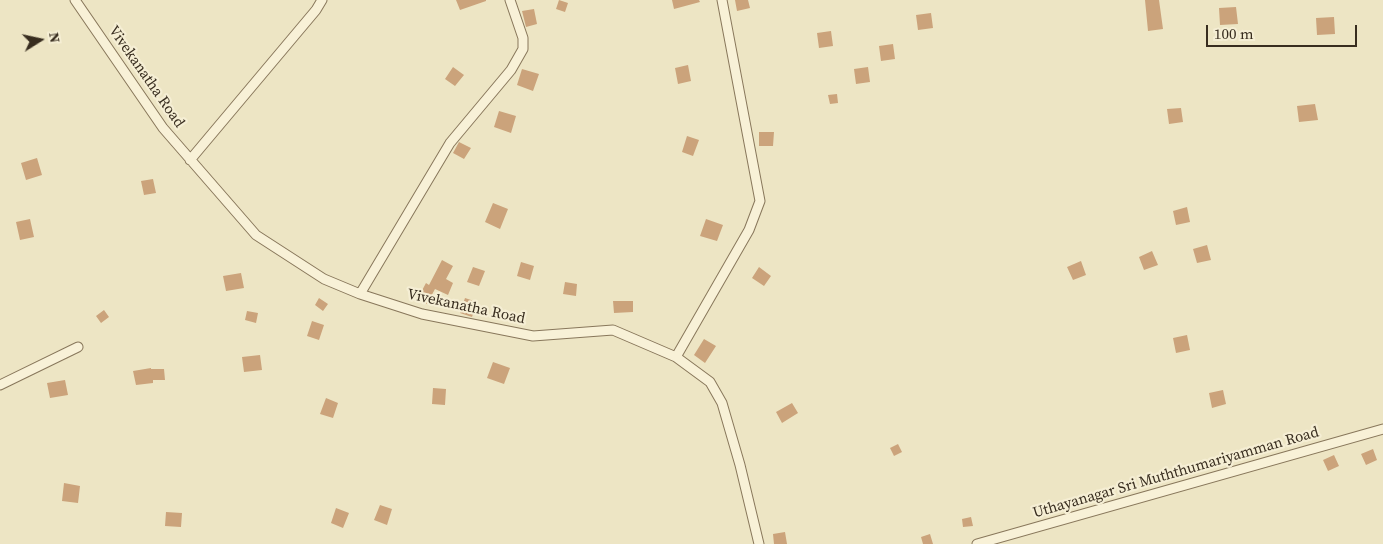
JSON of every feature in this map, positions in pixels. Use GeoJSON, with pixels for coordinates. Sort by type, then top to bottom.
{"type":"FeatureCollection","features":[{"type":"Feature","properties":{"kind":"street","name":"Vivekanatha Road"},"geometry":{"type":"LineString","coordinates":[[76,0],[163,128],[256,235],[324,279],[360,294],[422,314],[533,336],[613,330],[676,357],[710,382],[722,403],[740,465],[759,544]]}},
{"type":"Feature","properties":{"kind":"street"},"geometry":{"type":"LineString","coordinates":[[190,160],[316,10],[322,0]]}},
{"type":"Feature","properties":{"kind":"street"},"geometry":{"type":"LineString","coordinates":[[360,294],[450,143],[510,70],[523,49],[523,38],[510,0]]}},
{"type":"Feature","properties":{"kind":"street"},"geometry":{"type":"LineString","coordinates":[[676,357],[749,230],[760,201],[722,0]]}},
{"type":"Feature","properties":{"kind":"street"},"geometry":{"type":"LineString","coordinates":[[0,385],[78,347]]}},
{"type":"Feature","properties":{"kind":"street","name":"Uthayanagar Sri Muththumariyamman Road"},"geometry":{"type":"LineString","coordinates":[[978,544],[1005,540],[1383,429]]}},
{"type":"Feature","properties":{"kind":"building"},"geometry":{"type":"Polygon","coordinates":[[[456,0],[486,0],[486,1],[460,10],[456,0]]]}},
{"type":"Feature","properties":{"kind":"building"},"geometry":{"type":"Polygon","coordinates":[[[559,0],[568,3],[565,12],[556,9],[559,0]]]}},
{"type":"Feature","properties":{"kind":"building"},"geometry":{"type":"Polygon","coordinates":[[[672,0],[699,0],[700,2],[674,9],[672,0]]]}},
{"type":"Feature","properties":{"kind":"building"},"geometry":{"type":"Polygon","coordinates":[[[735,0],[748,0],[750,8],[737,11],[735,0]]]}},
{"type":"Feature","properties":{"kind":"building"},"geometry":{"type":"Polygon","coordinates":[[[1145,0],[1159,0],[1163,29],[1148,31],[1145,0]]]}},
{"type":"Feature","properties":{"kind":"building"},"geometry":{"type":"Polygon","coordinates":[[[1236,7],[1238,24],[1220,25],[1219,8],[1236,7]]]}},
{"type":"Feature","properties":{"kind":"building"},"geometry":{"type":"Polygon","coordinates":[[[534,9],[537,24],[526,27],[522,11],[534,9]]]}},
{"type":"Feature","properties":{"kind":"building"},"geometry":{"type":"Polygon","coordinates":[[[931,13],[933,28],[918,30],[916,15],[931,13]]]}},
{"type":"Feature","properties":{"kind":"building"},"geometry":{"type":"Polygon","coordinates":[[[1334,17],[1335,34],[1317,35],[1316,18],[1334,17]]]}},
{"type":"Feature","properties":{"kind":"building"},"geometry":{"type":"Polygon","coordinates":[[[831,31],[833,46],[819,48],[817,33],[831,31]]]}},
{"type":"Feature","properties":{"kind":"building"},"geometry":{"type":"Polygon","coordinates":[[[893,44],[895,59],[881,61],[879,46],[893,44]]]}},
{"type":"Feature","properties":{"kind":"building"},"geometry":{"type":"Polygon","coordinates":[[[688,65],[691,81],[678,84],[675,68],[688,65]]]}},
{"type":"Feature","properties":{"kind":"building"},"geometry":{"type":"Polygon","coordinates":[[[453,67],[464,75],[455,86],[445,79],[453,67]]]}},
{"type":"Feature","properties":{"kind":"building"},"geometry":{"type":"Polygon","coordinates":[[[868,67],[870,82],[856,84],[854,69],[868,67]]]}},
{"type":"Feature","properties":{"kind":"building"},"geometry":{"type":"Polygon","coordinates":[[[522,69],[539,74],[533,91],[517,85],[522,69]]]}},
{"type":"Feature","properties":{"kind":"building"},"geometry":{"type":"Polygon","coordinates":[[[837,94],[838,103],[830,104],[828,95],[837,94]]]}},
{"type":"Feature","properties":{"kind":"building"},"geometry":{"type":"Polygon","coordinates":[[[1315,104],[1318,120],[1299,122],[1297,106],[1315,104]]]}},
{"type":"Feature","properties":{"kind":"building"},"geometry":{"type":"Polygon","coordinates":[[[1181,108],[1183,122],[1169,124],[1167,109],[1181,108]]]}},
{"type":"Feature","properties":{"kind":"building"},"geometry":{"type":"Polygon","coordinates":[[[499,111],[516,116],[511,133],[494,127],[499,111]]]}},
{"type":"Feature","properties":{"kind":"building"},"geometry":{"type":"Polygon","coordinates":[[[759,132],[774,132],[773,146],[759,146],[759,132]]]}},
{"type":"Feature","properties":{"kind":"building"},"geometry":{"type":"Polygon","coordinates":[[[687,136],[699,140],[693,156],[682,152],[687,136]]]}},
{"type":"Feature","properties":{"kind":"building"},"geometry":{"type":"Polygon","coordinates":[[[459,142],[471,148],[464,159],[453,153],[459,142]]]}},
{"type":"Feature","properties":{"kind":"building"},"geometry":{"type":"Polygon","coordinates":[[[37,158],[42,175],[26,180],[21,163],[37,158]]]}},
{"type":"Feature","properties":{"kind":"building"},"geometry":{"type":"Polygon","coordinates":[[[153,179],[156,193],[144,195],[141,181],[153,179]]]}},
{"type":"Feature","properties":{"kind":"building"},"geometry":{"type":"Polygon","coordinates":[[[493,203],[508,209],[500,229],[485,222],[493,203]]]}},
{"type":"Feature","properties":{"kind":"building"},"geometry":{"type":"Polygon","coordinates":[[[1187,207],[1190,222],[1176,225],[1173,211],[1187,207]]]}},
{"type":"Feature","properties":{"kind":"building"},"geometry":{"type":"Polygon","coordinates":[[[30,219],[34,237],[20,240],[16,222],[30,219]]]}},
{"type":"Feature","properties":{"kind":"building"},"geometry":{"type":"Polygon","coordinates":[[[706,219],[723,225],[717,241],[700,236],[706,219]]]}},
{"type":"Feature","properties":{"kind":"building"},"geometry":{"type":"Polygon","coordinates":[[[1207,245],[1211,260],[1197,263],[1193,249],[1207,245]]]}},
{"type":"Feature","properties":{"kind":"building"},"geometry":{"type":"Polygon","coordinates":[[[1152,251],[1158,265],[1144,270],[1139,257],[1152,251]]]}},
{"type":"Feature","properties":{"kind":"building"},"geometry":{"type":"Polygon","coordinates":[[[442,260],[453,266],[446,279],[453,283],[448,295],[435,289],[427,304],[418,298],[426,283],[429,285],[442,260]]]}},
{"type":"Feature","properties":{"kind":"building"},"geometry":{"type":"Polygon","coordinates":[[[1081,261],[1086,275],[1073,280],[1067,267],[1081,261]]]}},
{"type":"Feature","properties":{"kind":"building"},"geometry":{"type":"Polygon","coordinates":[[[521,262],[534,266],[530,280],[517,276],[521,262]]]}},
{"type":"Feature","properties":{"kind":"building"},"geometry":{"type":"Polygon","coordinates":[[[473,267],[485,271],[479,286],[467,282],[473,267]]]}},
{"type":"Feature","properties":{"kind":"building"},"geometry":{"type":"Polygon","coordinates":[[[759,267],[771,276],[764,286],[752,278],[759,267]]]}},
{"type":"Feature","properties":{"kind":"building"},"geometry":{"type":"Polygon","coordinates":[[[241,273],[244,288],[226,291],[223,276],[241,273]]]}},
{"type":"Feature","properties":{"kind":"building"},"geometry":{"type":"Polygon","coordinates":[[[565,282],[577,284],[576,296],[563,294],[565,282]]]}},
{"type":"Feature","properties":{"kind":"building"},"geometry":{"type":"Polygon","coordinates":[[[319,298],[328,304],[323,311],[315,305],[319,298]]]}},
{"type":"Feature","properties":{"kind":"building"},"geometry":{"type":"Polygon","coordinates":[[[465,298],[477,302],[472,317],[460,313],[465,298]]]}},
{"type":"Feature","properties":{"kind":"building"},"geometry":{"type":"Polygon","coordinates":[[[613,301],[633,301],[633,312],[614,313],[613,301]]]}},
{"type":"Feature","properties":{"kind":"building"},"geometry":{"type":"Polygon","coordinates":[[[104,310],[109,317],[101,323],[96,316],[104,310]]]}},
{"type":"Feature","properties":{"kind":"building"},"geometry":{"type":"Polygon","coordinates":[[[247,311],[258,313],[256,323],[245,320],[247,311]]]}},
{"type":"Feature","properties":{"kind":"building"},"geometry":{"type":"Polygon","coordinates":[[[312,321],[324,325],[319,340],[307,336],[312,321]]]}},
{"type":"Feature","properties":{"kind":"building"},"geometry":{"type":"Polygon","coordinates":[[[1187,335],[1190,350],[1176,353],[1173,338],[1187,335]]]}},
{"type":"Feature","properties":{"kind":"building"},"geometry":{"type":"Polygon","coordinates":[[[704,339],[716,346],[705,363],[694,355],[704,339]]]}},
{"type":"Feature","properties":{"kind":"building"},"geometry":{"type":"Polygon","coordinates":[[[260,355],[262,370],[244,372],[242,357],[260,355]]]}},
{"type":"Feature","properties":{"kind":"building"},"geometry":{"type":"Polygon","coordinates":[[[493,362],[510,368],[504,384],[487,378],[493,362]]]}},
{"type":"Feature","properties":{"kind":"building"},"geometry":{"type":"Polygon","coordinates":[[[151,368],[164,369],[165,380],[153,380],[153,383],[136,385],[133,371],[151,368]]]}},
{"type":"Feature","properties":{"kind":"building"},"geometry":{"type":"Polygon","coordinates":[[[65,380],[68,395],[50,398],[47,383],[65,380]]]}},
{"type":"Feature","properties":{"kind":"building"},"geometry":{"type":"Polygon","coordinates":[[[433,388],[446,389],[445,405],[432,404],[433,388]]]}},
{"type":"Feature","properties":{"kind":"building"},"geometry":{"type":"Polygon","coordinates":[[[1223,390],[1226,404],[1212,408],[1209,393],[1223,390]]]}},
{"type":"Feature","properties":{"kind":"building"},"geometry":{"type":"Polygon","coordinates":[[[326,398],[338,403],[333,418],[320,414],[326,398]]]}},
{"type":"Feature","properties":{"kind":"building"},"geometry":{"type":"Polygon","coordinates":[[[792,403],[798,413],[782,423],[776,412],[792,403]]]}},
{"type":"Feature","properties":{"kind":"building"},"geometry":{"type":"Polygon","coordinates":[[[898,444],[902,452],[894,456],[890,448],[898,444]]]}},
{"type":"Feature","properties":{"kind":"building"},"geometry":{"type":"Polygon","coordinates":[[[1373,449],[1377,460],[1366,465],[1361,454],[1373,449]]]}},
{"type":"Feature","properties":{"kind":"building"},"geometry":{"type":"Polygon","coordinates":[[[1334,455],[1339,466],[1328,471],[1323,460],[1334,455]]]}},
{"type":"Feature","properties":{"kind":"building"},"geometry":{"type":"Polygon","coordinates":[[[64,483],[80,486],[78,503],[62,501],[64,483]]]}},
{"type":"Feature","properties":{"kind":"building"},"geometry":{"type":"Polygon","coordinates":[[[380,505],[392,509],[387,525],[374,520],[380,505]]]}},
{"type":"Feature","properties":{"kind":"building"},"geometry":{"type":"Polygon","coordinates":[[[336,508],[349,513],[343,528],[331,523],[336,508]]]}},
{"type":"Feature","properties":{"kind":"building"},"geometry":{"type":"Polygon","coordinates":[[[166,512],[182,513],[181,527],[165,526],[166,512]]]}},
{"type":"Feature","properties":{"kind":"building"},"geometry":{"type":"Polygon","coordinates":[[[971,517],[973,526],[963,527],[962,519],[971,517]]]}},
{"type":"Feature","properties":{"kind":"building"},"geometry":{"type":"Polygon","coordinates":[[[785,532],[787,544],[774,544],[773,534],[785,532]]]}},
{"type":"Feature","properties":{"kind":"building"},"geometry":{"type":"Polygon","coordinates":[[[930,534],[933,544],[923,544],[921,537],[930,534]]]}}]}
